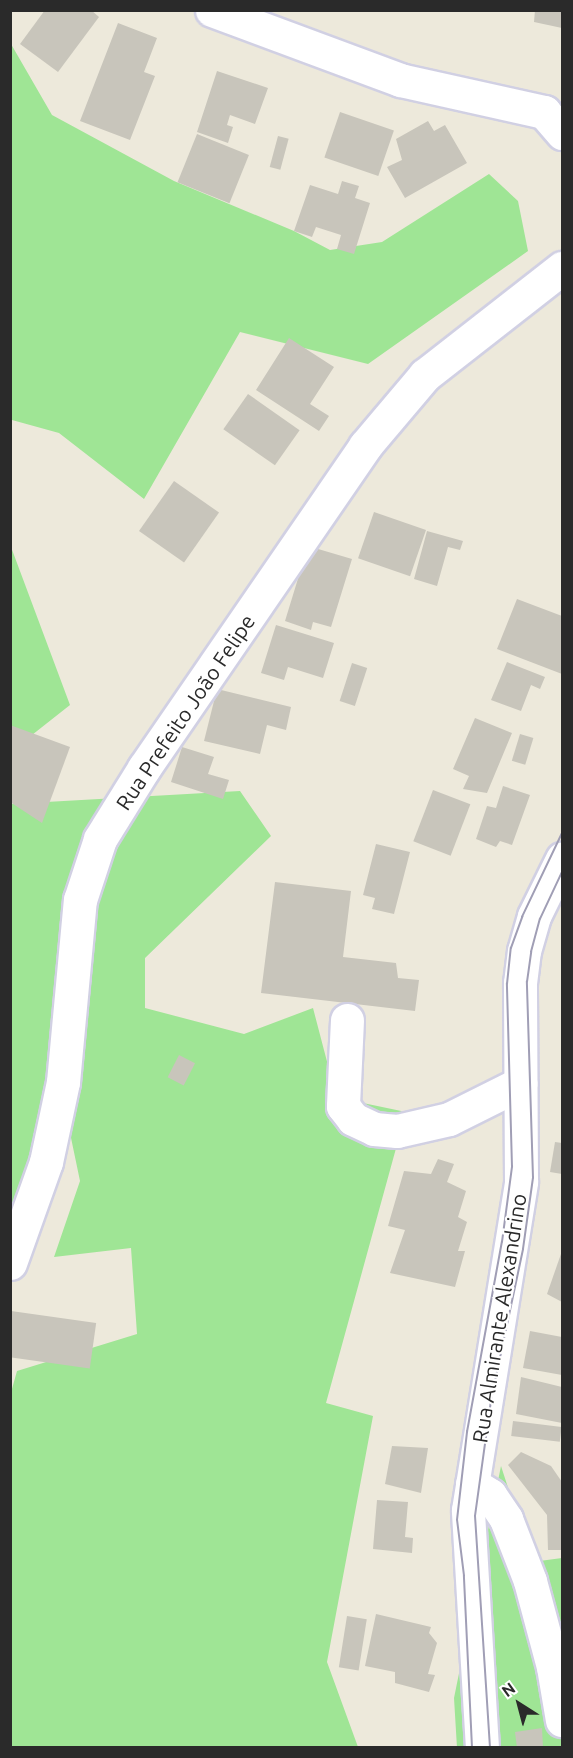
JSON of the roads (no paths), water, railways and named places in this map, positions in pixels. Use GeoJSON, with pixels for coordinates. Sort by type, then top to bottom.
{"type":"FeatureCollection","features":[{"type":"Feature","properties":{"kind":"street"},"geometry":{"type":"LineString","coordinates":[[212,10],[400,80],[544,112],[562,133]]}},
{"type":"Feature","properties":{"kind":"street","name":"Rua Prefeito João Felipe"},"geometry":{"type":"LineString","coordinates":[[10,1263],[46,1162],[63,1082],[80,900],[100,839],[144,768],[365,446],[426,375],[562,268]]}},
{"type":"Feature","properties":{"kind":"street","name":"Rua Almirante Alexandrino"},"geometry":{"type":"LineString","coordinates":[[482,1748],[467,1541],[472,1484],[521,1181],[524,951],[534,916],[562,859]]}},
{"type":"Feature","properties":{"kind":"street"},"geometry":{"type":"LineString","coordinates":[[346,1020],[343,1106],[352,1119],[374,1129],[397,1131],[449,1119],[521,1083]]}},
{"type":"Feature","properties":{"kind":"street"},"geometry":{"type":"LineString","coordinates":[[472,1484],[490,1495],[506,1519],[530,1581],[553,1667],[562,1720]]}},
{"type":"Feature","properties":{"kind":"tram line"},"geometry":{"type":"LineString","coordinates":[[472,1748],[464,1576],[457,1520],[467,1432],[502,1242],[512,1167],[507,984],[511,948],[522,917],[562,833]]}},
{"type":"Feature","properties":{"kind":"tram line"},"geometry":{"type":"LineString","coordinates":[[490,1748],[475,1516],[491,1400],[523,1249],[533,1178],[527,982],[531,952],[540,919],[562,872]]}}]}
